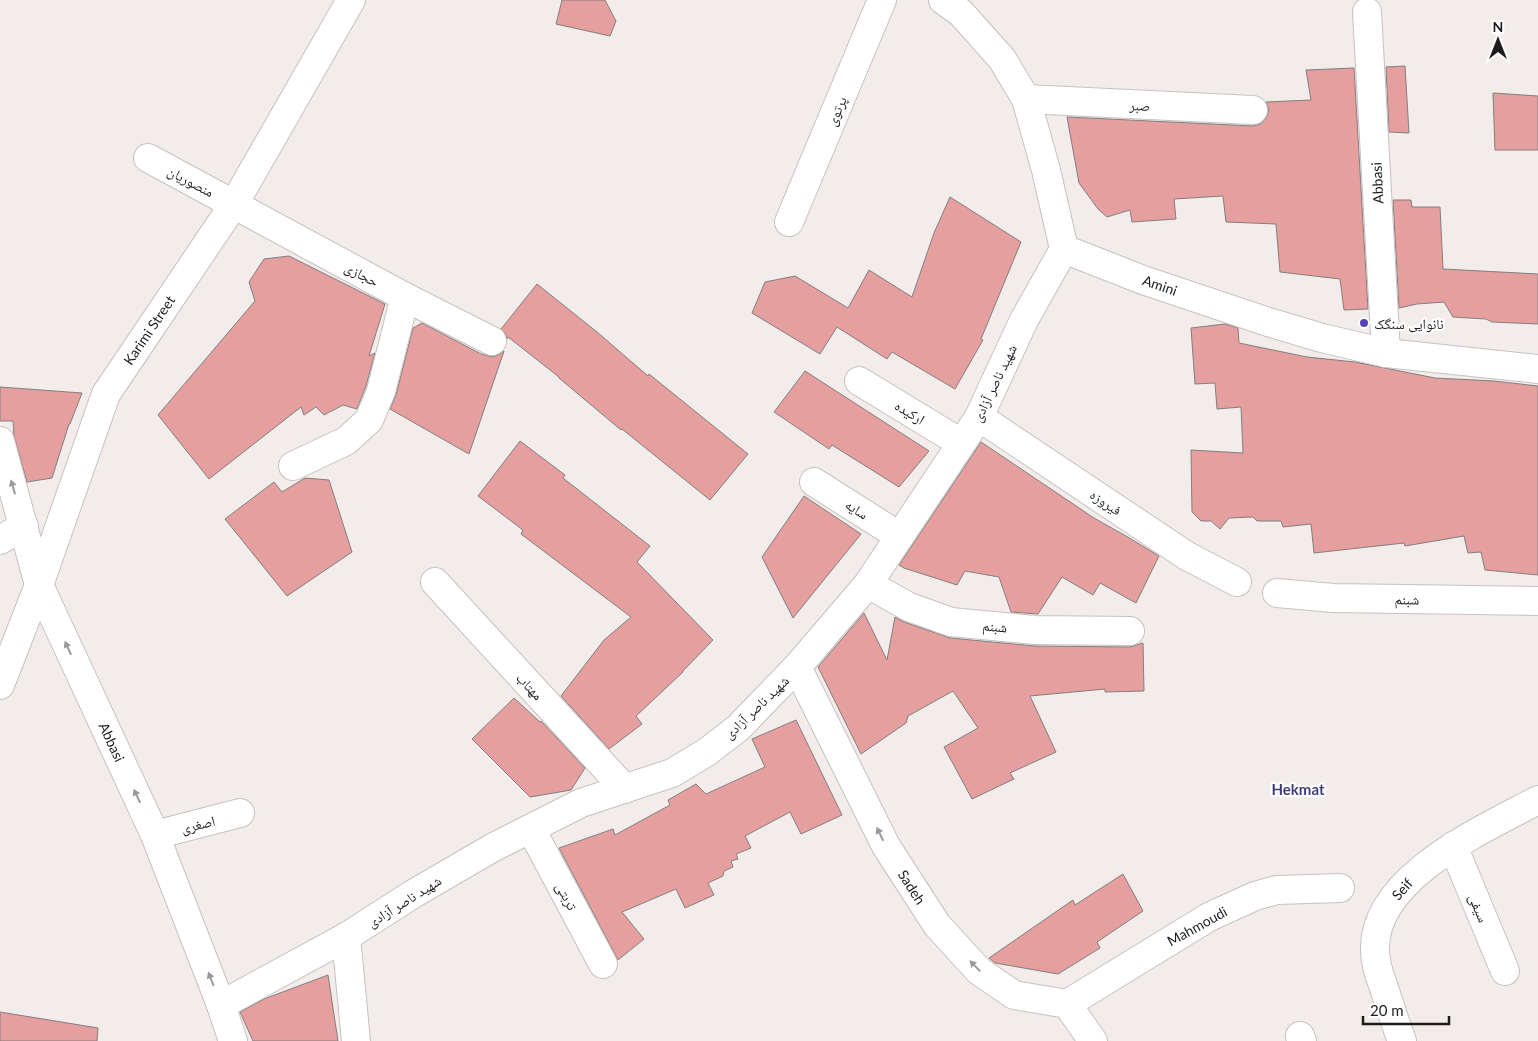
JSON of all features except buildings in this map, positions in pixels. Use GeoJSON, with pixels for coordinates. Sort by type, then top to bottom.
{"type":"FeatureCollection","features":[{"type":"Feature","properties":{"kind":"street","name":"Karimi Street"},"geometry":{"type":"LineString","coordinates":[[0,686],[39,585],[106,394],[234,204],[351,0]]}},
{"type":"Feature","properties":{"kind":"street","name":"پرتوی"},"geometry":{"type":"LineString","coordinates":[[789,222],[882,0]]}},
{"type":"Feature","properties":{"kind":"street"},"geometry":{"type":"LineString","coordinates":[[943,0],[961,13],[1002,59],[1026,99],[1046,170],[1064,249]]}},
{"type":"Feature","properties":{"kind":"street","name":"Abbasi"},"geometry":{"type":"LineString","coordinates":[[1367,12],[1386,353]]}},
{"type":"Feature","properties":{"kind":"street","name":"صبر"},"geometry":{"type":"LineString","coordinates":[[1026,99],[1253,110]]}},
{"type":"Feature","properties":{"kind":"street","name":"منصوریان"},"geometry":{"type":"LineString","coordinates":[[148,158],[234,204]]}},
{"type":"Feature","properties":{"kind":"street","name":"حجازی"},"geometry":{"type":"LineString","coordinates":[[234,204],[405,297],[492,341]]}},
{"type":"Feature","properties":{"kind":"street","name":"Amini"},"geometry":{"type":"LineString","coordinates":[[1064,249],[1143,280],[1322,338],[1386,353],[1538,369]]}},
{"type":"Feature","properties":{"kind":"street","name":"شهید ناصر آزادی"},"geometry":{"type":"LineString","coordinates":[[221,1005],[346,937],[421,889],[492,848],[581,803],[672,773],[707,752],[738,728],[797,667],[868,584],[979,417],[1024,320],[1064,249]]}},
{"type":"Feature","properties":{"kind":"street"},"geometry":{"type":"LineString","coordinates":[[293,466],[346,441],[370,420],[381,391],[405,297]]}},
{"type":"Feature","properties":{"kind":"street","name":"ارکیده"},"geometry":{"type":"LineString","coordinates":[[859,381],[961,444]]}},
{"type":"Feature","properties":{"kind":"street","name":"فیروزه"},"geometry":{"type":"LineString","coordinates":[[979,417],[1187,556],[1237,582]]}},
{"type":"Feature","properties":{"kind":"street","name":"Abbasi"},"geometry":{"type":"LineString","coordinates":[[0,441],[39,585],[155,834],[234,1041]]}},
{"type":"Feature","properties":{"kind":"street","name":"سایه"},"geometry":{"type":"LineString","coordinates":[[814,482],[899,536]]}},
{"type":"Feature","properties":{"kind":"street"},"geometry":{"type":"LineString","coordinates":[[0,540],[24,526]]}},
{"type":"Feature","properties":{"kind":"street","name":"مهتاب"},"geometry":{"type":"LineString","coordinates":[[435,582],[625,788]]}},
{"type":"Feature","properties":{"kind":"street","name":"شبنم"},"geometry":{"type":"LineString","coordinates":[[868,584],[909,607],[951,622],[1035,630],[1130,631]]}},
{"type":"Feature","properties":{"kind":"street","name":"شبنم"},"geometry":{"type":"LineString","coordinates":[[1277,592],[1334,598],[1538,601]]}},
{"type":"Feature","properties":{"kind":"street","name":"Sadeh"},"geometry":{"type":"LineString","coordinates":[[797,667],[886,846],[937,925],[979,971],[1014,995],[1067,1004]]}},
{"type":"Feature","properties":{"kind":"street","name":"Seif"},"geometry":{"type":"LineString","coordinates":[[1402,1041],[1376,964],[1374,948],[1377,928],[1388,904],[1414,875],[1453,846],[1538,800]]}},
{"type":"Feature","properties":{"kind":"street","name":"اصغری"},"geometry":{"type":"LineString","coordinates":[[155,834],[240,814]]}},
{"type":"Feature","properties":{"kind":"street","name":"تربتی"},"geometry":{"type":"LineString","coordinates":[[531,829],[602,964]]}},
{"type":"Feature","properties":{"kind":"street","name":"سیفی"},"geometry":{"type":"LineString","coordinates":[[1453,846],[1505,971]]}},
{"type":"Feature","properties":{"kind":"street","name":"Mahmoudi"},"geometry":{"type":"LineString","coordinates":[[1067,1004],[1208,918],[1255,896],[1277,890],[1340,888]]}},
{"type":"Feature","properties":{"kind":"street"},"geometry":{"type":"LineString","coordinates":[[346,937],[356,1041]]}},
{"type":"Feature","properties":{"kind":"street"},"geometry":{"type":"LineString","coordinates":[[1067,1004],[1093,1041]]}},
{"type":"Feature","properties":{"kind":"place","name":"نانوایی سنگک"},"geometry":{"type":"Point","coordinates":[1364,323]}},
{"type":"Feature","properties":{"kind":"district","name":"Hekmat"},"geometry":{"type":"Point","coordinates":[1298,789]}}]}
